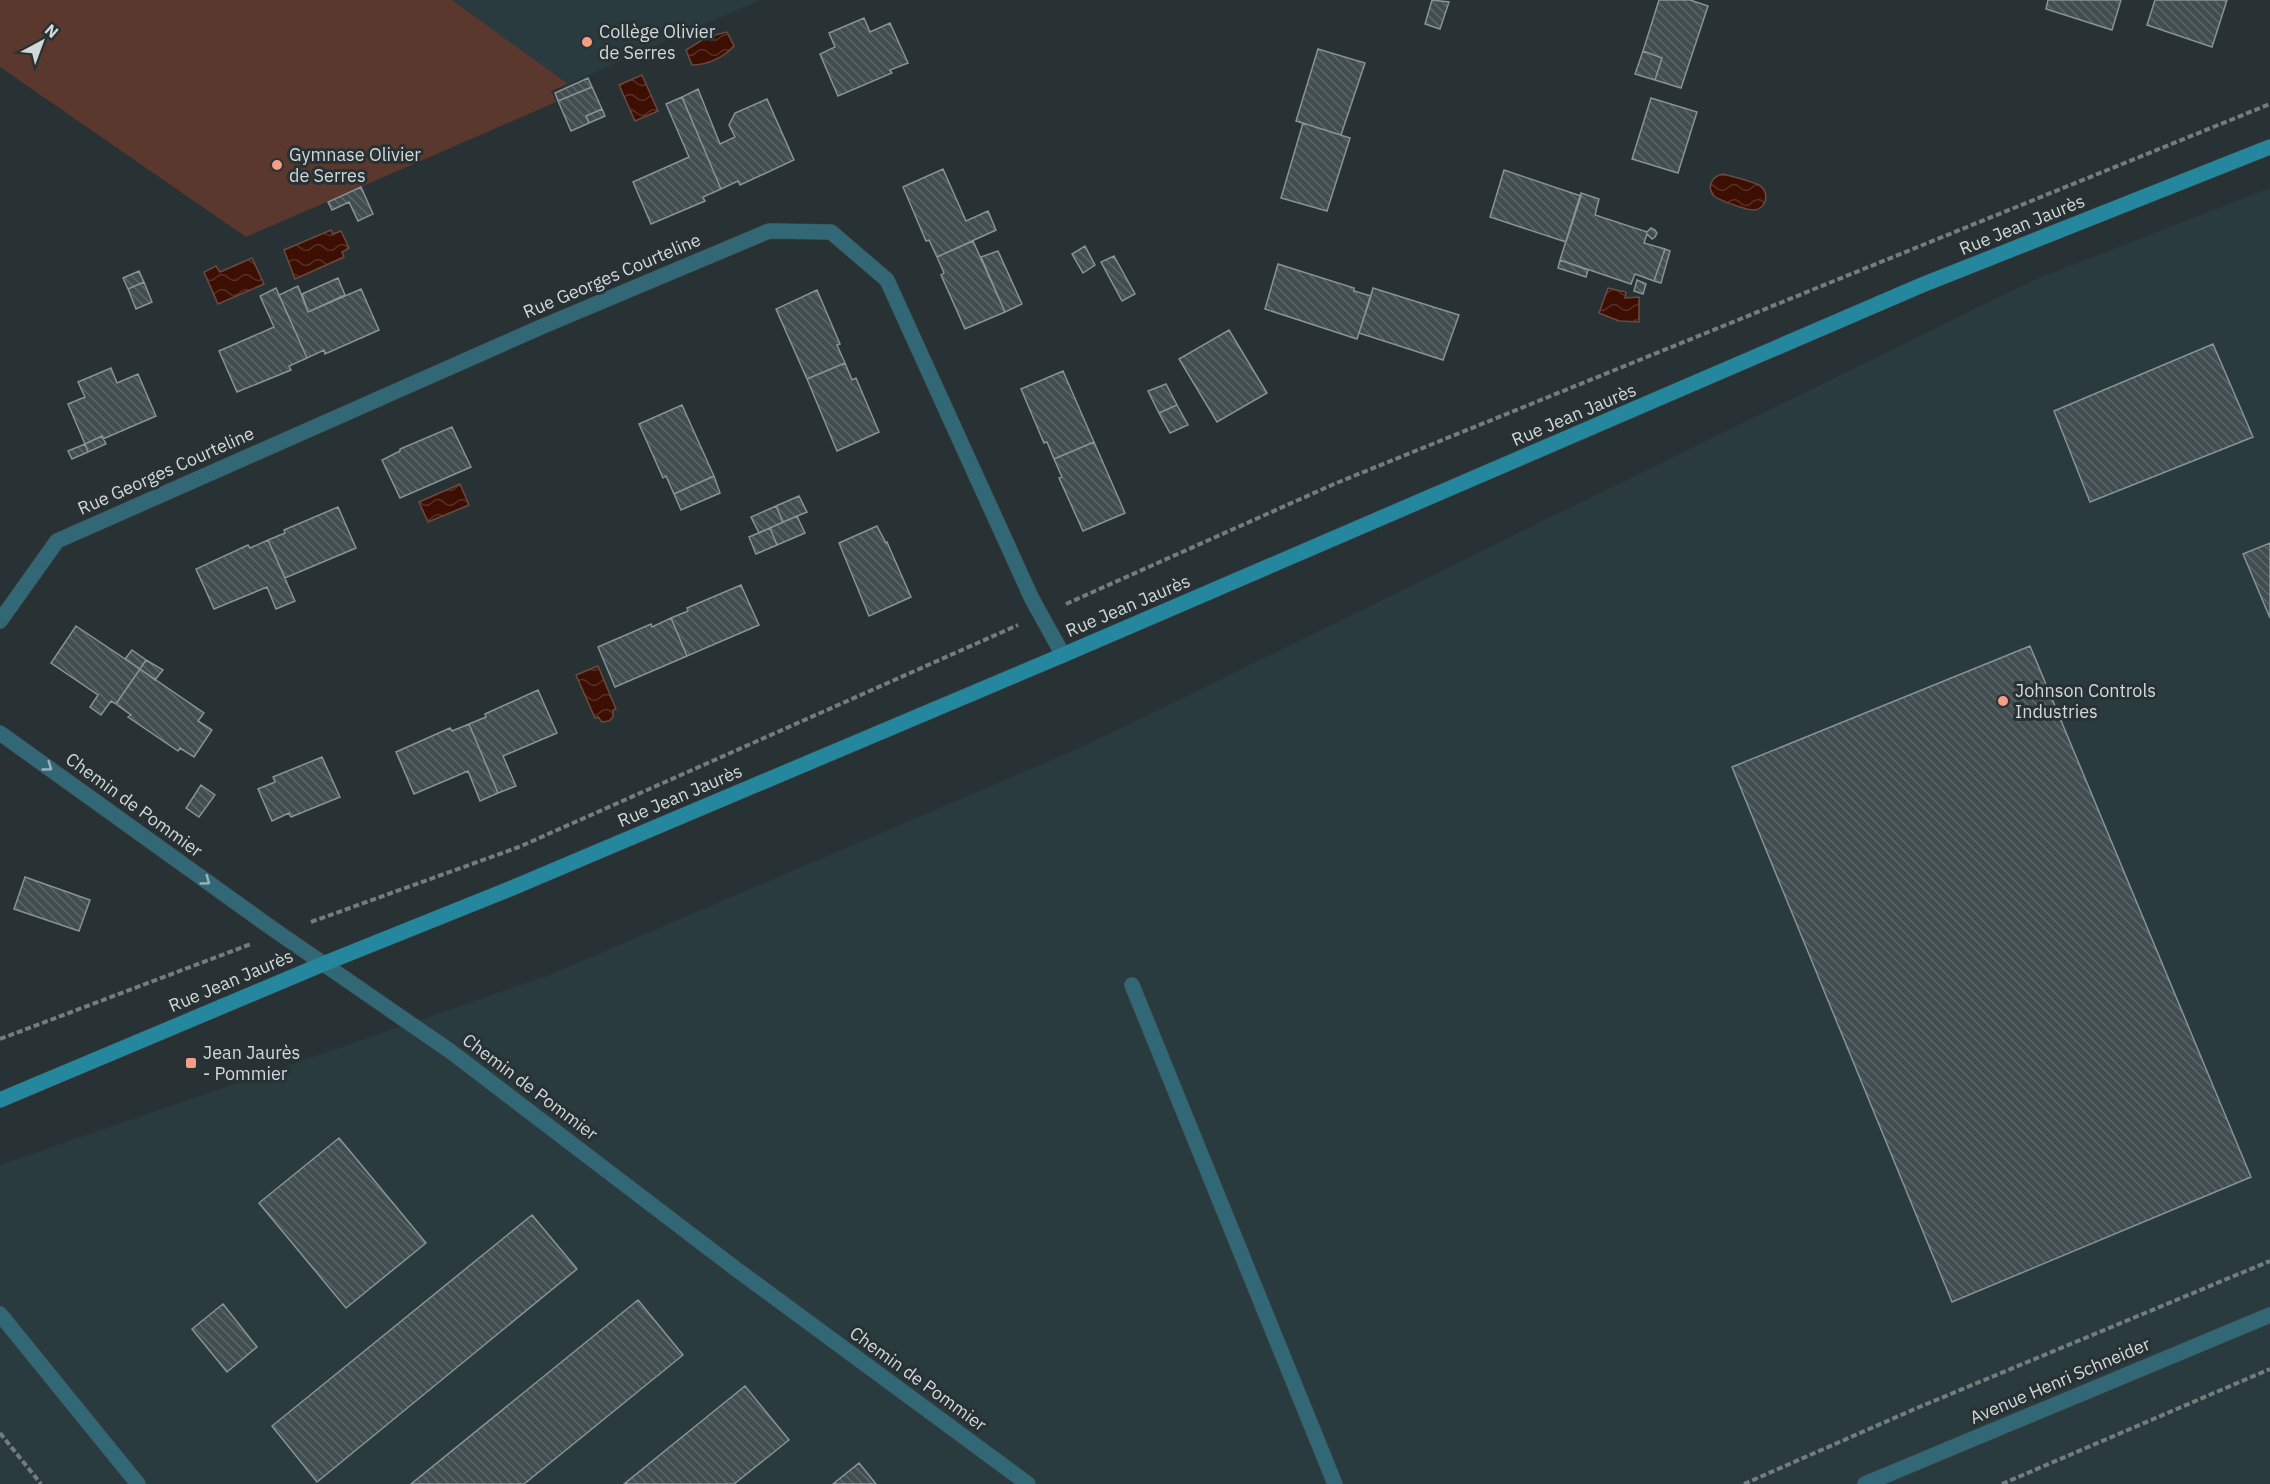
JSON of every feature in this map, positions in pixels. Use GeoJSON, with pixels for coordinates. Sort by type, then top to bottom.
{"type":"FeatureCollection","features":[{"type":"Feature","properties":{"kind":"main road","name":"Rue Jean Jaurès"},"geometry":{"type":"LineString","coordinates":[[0,1100],[323,964],[512,888],[1063,655],[1922,285],[2270,147]]}},
{"type":"Feature","properties":{"kind":"street","name":"Rue Georges Courteline"},"geometry":{"type":"LineString","coordinates":[[0,621],[57,541],[541,327],[769,231],[831,232],[887,280],[1032,599],[1063,655]]}},
{"type":"Feature","properties":{"kind":"street","name":"Chemin de Pommier"},"geometry":{"type":"LineString","coordinates":[[0,733],[280,934],[450,1051],[736,1269],[1028,1484]]}},
{"type":"Feature","properties":{"kind":"street"},"geometry":{"type":"LineString","coordinates":[[1132,985],[1335,1484]]}},
{"type":"Feature","properties":{"kind":"street"},"geometry":{"type":"LineString","coordinates":[[0,1314],[138,1484]]}},
{"type":"Feature","properties":{"kind":"street","name":"Avenue Henri Schneider"},"geometry":{"type":"LineString","coordinates":[[1865,1484],[2270,1314]]}},
{"type":"Feature","properties":{"kind":"path"},"geometry":{"type":"LineString","coordinates":[[0,1039],[519,847],[1334,484],[2270,104]]}},
{"type":"Feature","properties":{"kind":"path"},"geometry":{"type":"LineString","coordinates":[[1744,1484],[1928,1404],[2270,1261]]}},
{"type":"Feature","properties":{"kind":"path"},"geometry":{"type":"LineString","coordinates":[[2002,1484],[2270,1370]]}},
{"type":"Feature","properties":{"kind":"path"},"geometry":{"type":"LineString","coordinates":[[0,1433],[41,1484]]}},
{"type":"Feature","properties":{"kind":"shaded area","name":"Gymnase Olivier de Serres"},"geometry":{"type":"Polygon","coordinates":[[[0,0],[452,0],[568,84],[551,91],[556,102],[246,237],[0,67],[0,0]]]}},
{"type":"Feature","properties":{"kind":"shaded area","name":"Collège Olivier de Serres"},"geometry":{"type":"Polygon","coordinates":[[[452,0],[760,0],[568,84],[452,0]]]}},
{"type":"Feature","properties":{"kind":"shaded area"},"geometry":{"type":"Polygon","coordinates":[[[2270,188],[2270,1484],[0,1484],[0,1165],[547,976],[1089,744],[2034,280],[2270,188]]]}},
{"type":"Feature","properties":{"kind":"water"},"geometry":{"type":"Polygon","coordinates":[[[727,32],[734,46],[730,50],[710,62],[692,65],[686,50],[707,37],[727,32]]]}},
{"type":"Feature","properties":{"kind":"water"},"geometry":{"type":"Polygon","coordinates":[[[642,75],[658,111],[635,121],[619,85],[642,75]]]}},
{"type":"Feature","properties":{"kind":"water"},"geometry":{"type":"Polygon","coordinates":[[[1723,174],[1759,185],[1766,195],[1762,207],[1750,210],[1714,196],[1710,189],[1711,182],[1723,174]]]}},
{"type":"Feature","properties":{"kind":"water"},"geometry":{"type":"Polygon","coordinates":[[[331,230],[333,234],[341,231],[349,248],[342,252],[344,257],[295,279],[284,250],[331,230]]]}},
{"type":"Feature","properties":{"kind":"water"},"geometry":{"type":"Polygon","coordinates":[[[252,258],[264,284],[218,304],[204,272],[216,266],[220,272],[252,258]]]}},
{"type":"Feature","properties":{"kind":"water"},"geometry":{"type":"Polygon","coordinates":[[[1608,288],[1626,292],[1625,298],[1639,297],[1639,322],[1619,321],[1599,313],[1608,288]]]}},
{"type":"Feature","properties":{"kind":"water"},"geometry":{"type":"Polygon","coordinates":[[[460,484],[469,505],[428,522],[419,502],[460,484]]]}},
{"type":"Feature","properties":{"kind":"water"},"geometry":{"type":"Polygon","coordinates":[[[598,666],[616,709],[613,710],[613,717],[609,721],[602,722],[598,717],[595,718],[576,675],[598,666]]]}},
{"type":"Feature","properties":{"kind":"building"},"geometry":{"type":"Polygon","coordinates":[[[1432,0],[1449,2],[1440,29],[1425,24],[1432,0]]]}},
{"type":"Feature","properties":{"kind":"building"},"geometry":{"type":"Polygon","coordinates":[[[1659,0],[1690,0],[1708,6],[1681,88],[1655,80],[1662,58],[1643,51],[1659,0]]]}},
{"type":"Feature","properties":{"kind":"building"},"geometry":{"type":"Polygon","coordinates":[[[2048,0],[2121,0],[2112,30],[2046,9],[2048,0]]]}},
{"type":"Feature","properties":{"kind":"building"},"geometry":{"type":"Polygon","coordinates":[[[2155,0],[2227,0],[2212,47],[2147,25],[2155,0]]]}},
{"type":"Feature","properties":{"kind":"building"},"geometry":{"type":"Polygon","coordinates":[[[864,18],[870,32],[890,23],[908,63],[890,70],[892,73],[838,96],[820,54],[835,47],[829,33],[864,18]]]}},
{"type":"Feature","properties":{"kind":"building"},"geometry":{"type":"Polygon","coordinates":[[[1318,49],[1365,63],[1341,135],[1296,121],[1318,49]]]}},
{"type":"Feature","properties":{"kind":"building"},"geometry":{"type":"Polygon","coordinates":[[[1643,51],[1662,58],[1655,80],[1635,74],[1643,51]]]}},
{"type":"Feature","properties":{"kind":"building"},"geometry":{"type":"Polygon","coordinates":[[[588,78],[592,87],[558,101],[555,93],[588,78]]]}},
{"type":"Feature","properties":{"kind":"building"},"geometry":{"type":"Polygon","coordinates":[[[592,87],[602,109],[586,116],[589,123],[571,131],[558,101],[592,87]]]}},
{"type":"Feature","properties":{"kind":"building"},"geometry":{"type":"Polygon","coordinates":[[[698,89],[720,144],[735,137],[729,125],[735,113],[767,99],[794,160],[740,185],[738,181],[721,189],[682,97],[698,89]]]}},
{"type":"Feature","properties":{"kind":"building"},"geometry":{"type":"Polygon","coordinates":[[[682,97],[721,189],[703,197],[705,201],[651,224],[633,182],[689,157],[666,104],[682,97]]]}},
{"type":"Feature","properties":{"kind":"building"},"geometry":{"type":"Polygon","coordinates":[[[1651,98],[1697,112],[1678,173],[1632,159],[1651,98]]]}},
{"type":"Feature","properties":{"kind":"building"},"geometry":{"type":"Polygon","coordinates":[[[602,109],[605,116],[589,123],[586,116],[602,109]]]}},
{"type":"Feature","properties":{"kind":"building"},"geometry":{"type":"Polygon","coordinates":[[[1303,123],[1350,138],[1327,211],[1281,198],[1303,123]]]}},
{"type":"Feature","properties":{"kind":"building"},"geometry":{"type":"Polygon","coordinates":[[[943,169],[966,221],[988,211],[996,230],[937,257],[929,240],[926,241],[903,187],[943,169]]]}},
{"type":"Feature","properties":{"kind":"building"},"geometry":{"type":"Polygon","coordinates":[[[1504,170],[1581,196],[1566,242],[1490,217],[1504,170]]]}},
{"type":"Feature","properties":{"kind":"building"},"geometry":{"type":"Polygon","coordinates":[[[361,187],[373,214],[358,221],[349,202],[332,210],[328,202],[361,187]]]}},
{"type":"Feature","properties":{"kind":"building"},"geometry":{"type":"Polygon","coordinates":[[[1581,193],[1599,199],[1595,215],[1647,232],[1651,228],[1655,230],[1657,233],[1655,237],[1652,239],[1647,234],[1644,243],[1665,249],[1654,281],[1635,274],[1631,284],[1560,260],[1581,193]]]}},
{"type":"Feature","properties":{"kind":"building"},"geometry":{"type":"Polygon","coordinates":[[[973,241],[1005,312],[965,329],[941,275],[944,273],[937,257],[973,241]]]}},
{"type":"Feature","properties":{"kind":"building"},"geometry":{"type":"Polygon","coordinates":[[[1085,246],[1095,265],[1083,273],[1072,254],[1085,246]]]}},
{"type":"Feature","properties":{"kind":"building"},"geometry":{"type":"Polygon","coordinates":[[[1665,249],[1670,251],[1661,283],[1654,281],[1665,249]]]}},
{"type":"Feature","properties":{"kind":"building"},"geometry":{"type":"Polygon","coordinates":[[[998,251],[1022,304],[1005,312],[981,257],[998,251]]]}},
{"type":"Feature","properties":{"kind":"building"},"geometry":{"type":"Polygon","coordinates":[[[1114,256],[1135,294],[1122,301],[1101,262],[1114,256]]]}},
{"type":"Feature","properties":{"kind":"building"},"geometry":{"type":"Polygon","coordinates":[[[1560,260],[1588,270],[1586,277],[1558,268],[1560,260]]]}},
{"type":"Feature","properties":{"kind":"building"},"geometry":{"type":"Polygon","coordinates":[[[1278,264],[1354,288],[1354,291],[1371,296],[1357,339],[1265,309],[1278,264]]]}},
{"type":"Feature","properties":{"kind":"building"},"geometry":{"type":"Polygon","coordinates":[[[139,271],[144,282],[128,289],[123,278],[139,271]]]}},
{"type":"Feature","properties":{"kind":"building"},"geometry":{"type":"Polygon","coordinates":[[[338,278],[345,295],[308,312],[302,294],[338,278]]]}},
{"type":"Feature","properties":{"kind":"building"},"geometry":{"type":"Polygon","coordinates":[[[1637,280],[1646,284],[1643,294],[1634,291],[1637,280]]]}},
{"type":"Feature","properties":{"kind":"building"},"geometry":{"type":"Polygon","coordinates":[[[144,282],[152,302],[136,309],[128,289],[144,282]]]}},
{"type":"Feature","properties":{"kind":"building"},"geometry":{"type":"Polygon","coordinates":[[[298,286],[308,312],[361,289],[379,330],[325,354],[324,350],[307,358],[279,295],[298,286]]]}},
{"type":"Feature","properties":{"kind":"building"},"geometry":{"type":"Polygon","coordinates":[[[276,288],[307,358],[289,366],[291,370],[237,392],[219,351],[274,327],[260,296],[276,288]]]}},
{"type":"Feature","properties":{"kind":"building"},"geometry":{"type":"Polygon","coordinates":[[[1373,288],[1459,315],[1443,360],[1359,333],[1373,288]]]}},
{"type":"Feature","properties":{"kind":"building"},"geometry":{"type":"Polygon","coordinates":[[[817,290],[840,344],[837,345],[845,363],[807,379],[776,309],[817,290]]]}},
{"type":"Feature","properties":{"kind":"building"},"geometry":{"type":"Polygon","coordinates":[[[1229,330],[1267,393],[1217,422],[1179,359],[1229,330]]]}},
{"type":"Feature","properties":{"kind":"building"},"geometry":{"type":"Polygon","coordinates":[[[2213,344],[2253,437],[2090,502],[2054,411],[2213,344]]]}},
{"type":"Feature","properties":{"kind":"building"},"geometry":{"type":"Polygon","coordinates":[[[845,363],[852,380],[856,378],[879,432],[837,451],[807,379],[845,363]]]}},
{"type":"Feature","properties":{"kind":"building"},"geometry":{"type":"Polygon","coordinates":[[[111,368],[117,383],[138,374],[156,416],[103,439],[102,436],[85,444],[68,404],[85,397],[78,382],[111,368]]]}},
{"type":"Feature","properties":{"kind":"building"},"geometry":{"type":"Polygon","coordinates":[[[1063,371],[1094,442],[1054,459],[1047,442],[1044,443],[1021,389],[1063,371]]]}},
{"type":"Feature","properties":{"kind":"building"},"geometry":{"type":"Polygon","coordinates":[[[1166,384],[1177,405],[1159,413],[1148,391],[1166,384]]]}},
{"type":"Feature","properties":{"kind":"building"},"geometry":{"type":"Polygon","coordinates":[[[682,405],[714,476],[674,494],[666,476],[663,478],[639,424],[682,405]]]}},
{"type":"Feature","properties":{"kind":"building"},"geometry":{"type":"Polygon","coordinates":[[[1177,405],[1188,425],[1170,433],[1159,413],[1177,405]]]}},
{"type":"Feature","properties":{"kind":"building"},"geometry":{"type":"Polygon","coordinates":[[[452,427],[471,467],[400,498],[382,460],[400,449],[452,427]]]}},
{"type":"Feature","properties":{"kind":"building"},"geometry":{"type":"Polygon","coordinates":[[[102,436],[106,444],[88,452],[85,444],[102,436]]]}},
{"type":"Feature","properties":{"kind":"building"},"geometry":{"type":"Polygon","coordinates":[[[1094,442],[1125,513],[1083,531],[1059,478],[1062,477],[1054,459],[1094,442]]]}},
{"type":"Feature","properties":{"kind":"building"},"geometry":{"type":"Polygon","coordinates":[[[85,444],[88,452],[72,459],[68,451],[85,444]]]}},
{"type":"Feature","properties":{"kind":"building"},"geometry":{"type":"Polygon","coordinates":[[[714,476],[720,493],[681,510],[674,494],[714,476]]]}},
{"type":"Feature","properties":{"kind":"building"},"geometry":{"type":"Polygon","coordinates":[[[799,496],[807,512],[783,522],[776,506],[799,496]]]}},
{"type":"Feature","properties":{"kind":"building"},"geometry":{"type":"Polygon","coordinates":[[[776,506],[783,522],[759,533],[751,517],[776,506]]]}},
{"type":"Feature","properties":{"kind":"building"},"geometry":{"type":"Polygon","coordinates":[[[338,507],[356,548],[285,578],[268,540],[285,533],[284,530],[338,507]]]}},
{"type":"Feature","properties":{"kind":"building"},"geometry":{"type":"Polygon","coordinates":[[[797,516],[805,533],[777,545],[770,528],[797,516]]]}},
{"type":"Feature","properties":{"kind":"building"},"geometry":{"type":"Polygon","coordinates":[[[877,526],[887,542],[911,597],[869,616],[839,543],[877,526]]]}},
{"type":"Feature","properties":{"kind":"building"},"geometry":{"type":"Polygon","coordinates":[[[770,528],[777,545],[756,554],[749,537],[770,528]]]}},
{"type":"Feature","properties":{"kind":"building"},"geometry":{"type":"Polygon","coordinates":[[[268,540],[295,601],[276,609],[267,587],[214,609],[196,569],[248,545],[250,548],[268,540]]]}},
{"type":"Feature","properties":{"kind":"building"},"geometry":{"type":"Polygon","coordinates":[[[2270,543],[2270,618],[2243,554],[2270,543]]]}},
{"type":"Feature","properties":{"kind":"building"},"geometry":{"type":"Polygon","coordinates":[[[741,585],[759,625],[687,656],[671,618],[688,611],[687,608],[741,585]]]}},
{"type":"Feature","properties":{"kind":"building"},"geometry":{"type":"Polygon","coordinates":[[[671,618],[687,656],[615,687],[598,647],[651,624],[652,627],[671,618]]]}},
{"type":"Feature","properties":{"kind":"building"},"geometry":{"type":"Polygon","coordinates":[[[76,626],[140,669],[116,704],[111,701],[101,715],[90,707],[98,695],[51,663],[76,626]]]}},
{"type":"Feature","properties":{"kind":"building"},"geometry":{"type":"Polygon","coordinates":[[[2030,646],[2251,1177],[1952,1302],[1732,767],[2030,646]]]}},
{"type":"Feature","properties":{"kind":"building"},"geometry":{"type":"Polygon","coordinates":[[[132,650],[146,660],[140,669],[125,659],[132,650]]]}},
{"type":"Feature","properties":{"kind":"building"},"geometry":{"type":"Polygon","coordinates":[[[146,660],[163,670],[155,680],[140,669],[146,660]]]}},
{"type":"Feature","properties":{"kind":"building"},"geometry":{"type":"Polygon","coordinates":[[[140,669],[204,713],[198,721],[212,730],[194,757],[180,748],[178,751],[128,717],[131,715],[116,704],[140,669]]]}},
{"type":"Feature","properties":{"kind":"building"},"geometry":{"type":"Polygon","coordinates":[[[538,690],[557,733],[503,756],[516,786],[498,793],[469,724],[486,717],[485,714],[538,690]]]}},
{"type":"Feature","properties":{"kind":"building"},"geometry":{"type":"Polygon","coordinates":[[[469,724],[498,793],[480,801],[468,771],[414,794],[396,752],[450,728],[452,731],[469,724]]]}},
{"type":"Feature","properties":{"kind":"building"},"geometry":{"type":"Polygon","coordinates":[[[322,757],[340,797],[291,817],[289,813],[272,821],[258,789],[275,782],[273,777],[322,757]]]}},
{"type":"Feature","properties":{"kind":"building"},"geometry":{"type":"Polygon","coordinates":[[[201,785],[215,795],[199,817],[186,808],[201,785]]]}},
{"type":"Feature","properties":{"kind":"building"},"geometry":{"type":"Polygon","coordinates":[[[25,877],[90,900],[79,931],[14,909],[25,877]]]}},
{"type":"Feature","properties":{"kind":"building"},"geometry":{"type":"Polygon","coordinates":[[[339,1138],[426,1243],[346,1308],[259,1203],[339,1138]]]}},
{"type":"Feature","properties":{"kind":"building"},"geometry":{"type":"Polygon","coordinates":[[[532,1215],[577,1269],[317,1482],[272,1426],[532,1215]]]}},
{"type":"Feature","properties":{"kind":"building"},"geometry":{"type":"Polygon","coordinates":[[[638,1300],[683,1355],[524,1484],[411,1484],[638,1300]]]}},
{"type":"Feature","properties":{"kind":"building"},"geometry":{"type":"Polygon","coordinates":[[[223,1304],[257,1347],[227,1372],[192,1329],[223,1304]]]}},
{"type":"Feature","properties":{"kind":"building"},"geometry":{"type":"Polygon","coordinates":[[[745,1386],[789,1440],[734,1484],[624,1484],[745,1386]]]}},
{"type":"Feature","properties":{"kind":"building"},"geometry":{"type":"Polygon","coordinates":[[[859,1463],[876,1484],[833,1484],[859,1463]]]}},
{"type":"Feature","properties":{"kind":"place","name":"Collège Olivier de Serres"},"geometry":{"type":"Point","coordinates":[587,42]}},
{"type":"Feature","properties":{"kind":"place","name":"Gymnase Olivier de Serres"},"geometry":{"type":"Point","coordinates":[277,165]}},
{"type":"Feature","properties":{"kind":"place","name":"Johnson Controls Industries"},"geometry":{"type":"Point","coordinates":[2003,701]}},
{"type":"Feature","properties":{"kind":"place","name":"Jean Jaurès - Pommier"},"geometry":{"type":"Point","coordinates":[191,1063]}}]}
